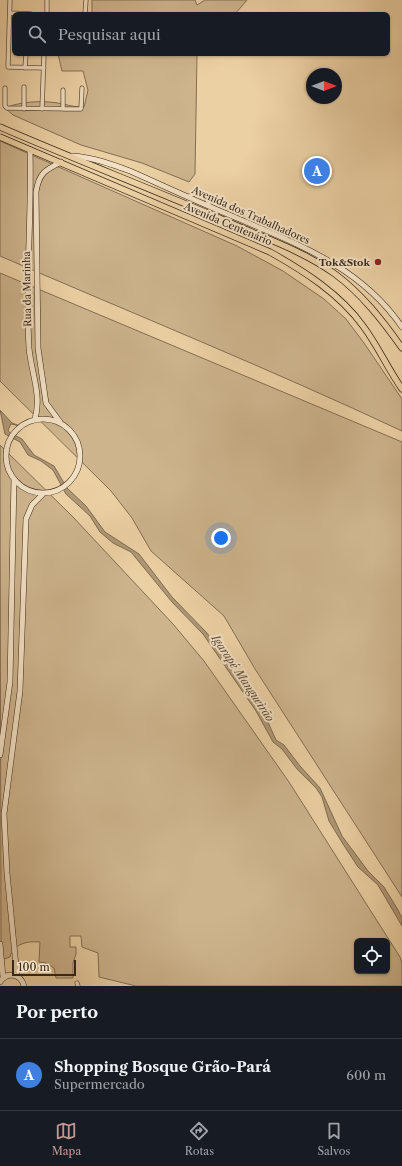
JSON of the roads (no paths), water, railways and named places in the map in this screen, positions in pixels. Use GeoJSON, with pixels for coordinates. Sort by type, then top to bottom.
{"type":"FeatureCollection","features":[{"type":"Feature","properties":{"kind":"main road","name":"Avenida Centenário"},"geometry":{"type":"LineString","coordinates":[[0,127],[302,254],[335,274],[362,298],[386,325],[402,348]]}},
{"type":"Feature","properties":{"kind":"main road","name":"Avenida Centenário"},"geometry":{"type":"LineString","coordinates":[[0,137],[270,252],[294,266],[345,305],[354,315],[402,388]]}},
{"type":"Feature","properties":{"kind":"main road","name":"Rua da Marinha"},"geometry":{"type":"LineString","coordinates":[[30,150],[28,264],[29,349],[38,403],[36,419]]}},
{"type":"Feature","properties":{"kind":"main road","name":"Avenida dos Trabalhadores"},"geometry":{"type":"LineString","coordinates":[[72,156],[107,163],[286,238],[345,269],[379,299],[402,327]]}},
{"type":"Feature","properties":{"kind":"main road","name":"Rua da Marinha"},"geometry":{"type":"LineString","coordinates":[[60,422],[46,403],[38,348],[36,192],[38,179],[45,171],[61,162]]}},
{"type":"Feature","properties":{"kind":"main road"},"geometry":{"type":"LineString","coordinates":[[36,419],[60,422],[67,427],[75,437],[80,448],[81,458],[78,472],[66,486],[59,490],[43,494],[27,490],[14,479],[10,472],[6,460],[7,448],[10,440],[14,432],[28,422],[36,419]]}},
{"type":"Feature","properties":{"kind":"main road"},"geometry":{"type":"LineString","coordinates":[[0,755],[10,682],[14,479]]}},
{"type":"Feature","properties":{"kind":"main road"},"geometry":{"type":"LineString","coordinates":[[24,986],[17,976],[7,873],[4,814],[20,691],[26,519],[32,505],[43,494]]}},
{"type":"Feature","properties":{"kind":"main road"},"geometry":{"type":"LineString","coordinates":[[0,944],[2,980]]}},
{"type":"Feature","properties":{"kind":"main road"},"geometry":{"type":"LineString","coordinates":[[2,980],[9,975],[17,976]]}},
{"type":"Feature","properties":{"kind":"street"},"geometry":{"type":"LineString","coordinates":[[10,0],[8,67],[44,68]]}},
{"type":"Feature","properties":{"kind":"street"},"geometry":{"type":"LineString","coordinates":[[47,0],[47,12]]}},
{"type":"Feature","properties":{"kind":"street"},"geometry":{"type":"LineString","coordinates":[[85,12],[86,0]]}},
{"type":"Feature","properties":{"kind":"street"},"geometry":{"type":"LineString","coordinates":[[25,68],[26,56]]}},
{"type":"Feature","properties":{"kind":"street"},"geometry":{"type":"LineString","coordinates":[[42,109],[44,56]]}},
{"type":"Feature","properties":{"kind":"street"},"geometry":{"type":"LineString","coordinates":[[24,87],[24,109]]}},
{"type":"Feature","properties":{"kind":"street"},"geometry":{"type":"LineString","coordinates":[[5,88],[5,108],[24,109],[81,109],[82,88]]}},
{"type":"Feature","properties":{"kind":"street"},"geometry":{"type":"LineString","coordinates":[[63,90],[63,109]]}},
{"type":"Feature","properties":{"kind":"street"},"geometry":{"type":"LineString","coordinates":[[188,196],[199,192]]}},
{"type":"Feature","properties":{"kind":"street"},"geometry":{"type":"LineString","coordinates":[[204,194],[210,206]]}},
{"type":"Feature","properties":{"kind":"place","name":"Shopping Bosque Grão-Pará"},"geometry":{"type":"Point","coordinates":[317,171]}},
{"type":"Feature","properties":{"kind":"place","name":"Tok&Stok"},"geometry":{"type":"Point","coordinates":[378,262]}},
{"type":"Feature","properties":{"kind":"water label","name":"Igarapé Mangueirão"},"geometry":{"type":"Point","coordinates":[243,678]}}]}
